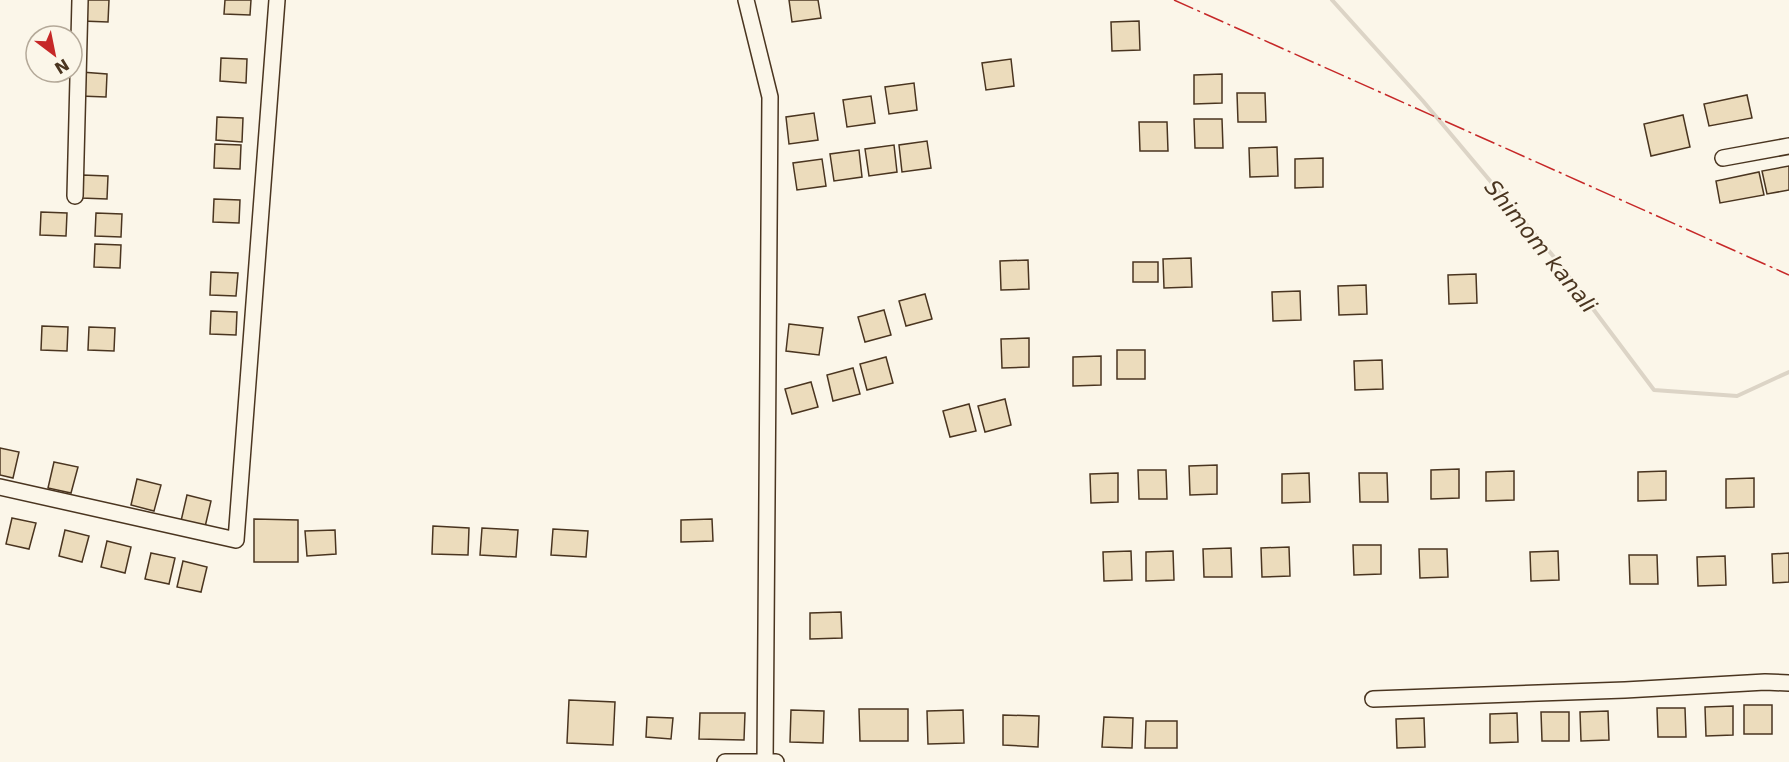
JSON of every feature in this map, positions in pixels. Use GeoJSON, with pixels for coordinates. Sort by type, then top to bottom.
{"type":"FeatureCollection","features":[{"type":"Feature","properties":{"kind":"street"},"geometry":{"type":"LineString","coordinates":[[75,196],[80,0]]}},
{"type":"Feature","properties":{"kind":"street"},"geometry":{"type":"LineString","coordinates":[[0,488],[237,540],[277,0]]}},
{"type":"Feature","properties":{"kind":"street"},"geometry":{"type":"LineString","coordinates":[[746,0],[770,97],[765,762]]}},
{"type":"Feature","properties":{"kind":"street"},"geometry":{"type":"LineString","coordinates":[[1724,158],[1789,146]]}},
{"type":"Feature","properties":{"kind":"street"},"geometry":{"type":"LineString","coordinates":[[1373,699],[1625,690],[1765,682],[1789,683]]}},
{"type":"Feature","properties":{"kind":"street"},"geometry":{"type":"LineString","coordinates":[[725,762],[776,762]]}},
{"type":"Feature","properties":{"kind":"building"},"geometry":{"type":"Polygon","coordinates":[[[83,0],[109,0],[108,22],[82,21],[83,0]]]}},
{"type":"Feature","properties":{"kind":"building"},"geometry":{"type":"Polygon","coordinates":[[[225,0],[251,0],[250,15],[224,14],[225,0]]]}},
{"type":"Feature","properties":{"kind":"building"},"geometry":{"type":"Polygon","coordinates":[[[789,0],[818,0],[821,18],[792,22],[789,0]]]}},
{"type":"Feature","properties":{"kind":"building"},"geometry":{"type":"Polygon","coordinates":[[[1139,21],[1140,50],[1112,51],[1111,22],[1139,21]]]}},
{"type":"Feature","properties":{"kind":"building"},"geometry":{"type":"Polygon","coordinates":[[[221,58],[247,59],[246,83],[220,81],[221,58]]]}},
{"type":"Feature","properties":{"kind":"building"},"geometry":{"type":"Polygon","coordinates":[[[1011,59],[1014,86],[986,90],[982,63],[1011,59]]]}},
{"type":"Feature","properties":{"kind":"building"},"geometry":{"type":"Polygon","coordinates":[[[84,72],[107,74],[106,97],[80,96],[80,84],[84,84],[84,72]]]}},
{"type":"Feature","properties":{"kind":"building"},"geometry":{"type":"Polygon","coordinates":[[[1222,74],[1222,103],[1194,104],[1194,75],[1222,74]]]}},
{"type":"Feature","properties":{"kind":"building"},"geometry":{"type":"Polygon","coordinates":[[[914,83],[917,110],[889,114],[885,87],[914,83]]]}},
{"type":"Feature","properties":{"kind":"building"},"geometry":{"type":"Polygon","coordinates":[[[1237,93],[1265,93],[1266,122],[1238,122],[1237,93]]]}},
{"type":"Feature","properties":{"kind":"building"},"geometry":{"type":"Polygon","coordinates":[[[1747,95],[1752,118],[1709,126],[1704,104],[1747,95]]]}},
{"type":"Feature","properties":{"kind":"building"},"geometry":{"type":"Polygon","coordinates":[[[871,96],[875,123],[847,127],[843,100],[871,96]]]}},
{"type":"Feature","properties":{"kind":"building"},"geometry":{"type":"Polygon","coordinates":[[[814,113],[818,140],[789,144],[786,117],[814,113]]]}},
{"type":"Feature","properties":{"kind":"building"},"geometry":{"type":"Polygon","coordinates":[[[1683,115],[1690,147],[1651,156],[1644,124],[1683,115]]]}},
{"type":"Feature","properties":{"kind":"building"},"geometry":{"type":"Polygon","coordinates":[[[217,117],[243,118],[242,142],[216,140],[217,117]]]}},
{"type":"Feature","properties":{"kind":"building"},"geometry":{"type":"Polygon","coordinates":[[[1194,119],[1222,119],[1223,148],[1195,148],[1194,119]]]}},
{"type":"Feature","properties":{"kind":"building"},"geometry":{"type":"Polygon","coordinates":[[[1139,122],[1167,122],[1168,151],[1140,151],[1139,122]]]}},
{"type":"Feature","properties":{"kind":"building"},"geometry":{"type":"Polygon","coordinates":[[[927,141],[931,168],[902,172],[899,145],[927,141]]]}},
{"type":"Feature","properties":{"kind":"building"},"geometry":{"type":"Polygon","coordinates":[[[215,144],[241,145],[240,169],[214,168],[215,144]]]}},
{"type":"Feature","properties":{"kind":"building"},"geometry":{"type":"Polygon","coordinates":[[[894,145],[897,172],[869,176],[865,149],[894,145]]]}},
{"type":"Feature","properties":{"kind":"building"},"geometry":{"type":"Polygon","coordinates":[[[1277,147],[1278,176],[1250,177],[1249,148],[1277,147]]]}},
{"type":"Feature","properties":{"kind":"building"},"geometry":{"type":"Polygon","coordinates":[[[859,150],[862,177],[834,181],[830,154],[859,150]]]}},
{"type":"Feature","properties":{"kind":"building"},"geometry":{"type":"Polygon","coordinates":[[[1323,158],[1323,187],[1295,188],[1295,159],[1323,158]]]}},
{"type":"Feature","properties":{"kind":"building"},"geometry":{"type":"Polygon","coordinates":[[[822,159],[826,186],[797,190],[793,163],[822,159]]]}},
{"type":"Feature","properties":{"kind":"building"},"geometry":{"type":"Polygon","coordinates":[[[1789,166],[1789,190],[1767,194],[1762,171],[1789,166]]]}},
{"type":"Feature","properties":{"kind":"building"},"geometry":{"type":"Polygon","coordinates":[[[1759,172],[1764,195],[1720,203],[1716,181],[1759,172]]]}},
{"type":"Feature","properties":{"kind":"building"},"geometry":{"type":"Polygon","coordinates":[[[82,175],[108,176],[107,199],[81,198],[82,175]]]}},
{"type":"Feature","properties":{"kind":"building"},"geometry":{"type":"Polygon","coordinates":[[[214,199],[240,200],[239,223],[213,222],[214,199]]]}},
{"type":"Feature","properties":{"kind":"building"},"geometry":{"type":"Polygon","coordinates":[[[41,212],[67,213],[66,236],[40,235],[41,212]]]}},
{"type":"Feature","properties":{"kind":"building"},"geometry":{"type":"Polygon","coordinates":[[[96,213],[122,214],[121,237],[95,236],[96,213]]]}},
{"type":"Feature","properties":{"kind":"building"},"geometry":{"type":"Polygon","coordinates":[[[95,244],[121,245],[120,268],[94,267],[95,244]]]}},
{"type":"Feature","properties":{"kind":"building"},"geometry":{"type":"Polygon","coordinates":[[[1191,258],[1192,287],[1164,288],[1163,259],[1191,258]]]}},
{"type":"Feature","properties":{"kind":"building"},"geometry":{"type":"Polygon","coordinates":[[[1028,260],[1029,289],[1001,290],[1000,261],[1028,260]]]}},
{"type":"Feature","properties":{"kind":"building"},"geometry":{"type":"Polygon","coordinates":[[[1133,262],[1158,262],[1158,282],[1133,282],[1133,262]]]}},
{"type":"Feature","properties":{"kind":"building"},"geometry":{"type":"Polygon","coordinates":[[[211,272],[238,273],[236,296],[210,295],[211,272]]]}},
{"type":"Feature","properties":{"kind":"building"},"geometry":{"type":"Polygon","coordinates":[[[1476,274],[1477,303],[1449,304],[1448,275],[1476,274]]]}},
{"type":"Feature","properties":{"kind":"building"},"geometry":{"type":"Polygon","coordinates":[[[1366,285],[1367,314],[1339,315],[1338,286],[1366,285]]]}},
{"type":"Feature","properties":{"kind":"building"},"geometry":{"type":"Polygon","coordinates":[[[1300,291],[1301,320],[1273,321],[1272,292],[1300,291]]]}},
{"type":"Feature","properties":{"kind":"building"},"geometry":{"type":"Polygon","coordinates":[[[925,294],[932,319],[906,326],[899,301],[925,294]]]}},
{"type":"Feature","properties":{"kind":"building"},"geometry":{"type":"Polygon","coordinates":[[[884,310],[891,335],[865,342],[858,317],[884,310]]]}},
{"type":"Feature","properties":{"kind":"building"},"geometry":{"type":"Polygon","coordinates":[[[211,311],[237,312],[236,335],[210,334],[211,311]]]}},
{"type":"Feature","properties":{"kind":"building"},"geometry":{"type":"Polygon","coordinates":[[[789,324],[823,328],[819,355],[786,351],[789,324]]]}},
{"type":"Feature","properties":{"kind":"building"},"geometry":{"type":"Polygon","coordinates":[[[42,326],[68,327],[67,351],[41,350],[42,326]]]}},
{"type":"Feature","properties":{"kind":"building"},"geometry":{"type":"Polygon","coordinates":[[[89,327],[115,328],[114,351],[88,350],[89,327]]]}},
{"type":"Feature","properties":{"kind":"building"},"geometry":{"type":"Polygon","coordinates":[[[1029,338],[1029,367],[1002,368],[1001,339],[1029,338]]]}},
{"type":"Feature","properties":{"kind":"building"},"geometry":{"type":"Polygon","coordinates":[[[1117,350],[1145,350],[1145,379],[1117,379],[1117,350]]]}},
{"type":"Feature","properties":{"kind":"building"},"geometry":{"type":"Polygon","coordinates":[[[1101,356],[1101,385],[1073,386],[1073,357],[1101,356]]]}},
{"type":"Feature","properties":{"kind":"building"},"geometry":{"type":"Polygon","coordinates":[[[886,357],[893,383],[867,390],[860,364],[886,357]]]}},
{"type":"Feature","properties":{"kind":"building"},"geometry":{"type":"Polygon","coordinates":[[[1382,360],[1383,389],[1355,390],[1354,361],[1382,360]]]}},
{"type":"Feature","properties":{"kind":"building"},"geometry":{"type":"Polygon","coordinates":[[[853,368],[860,394],[833,401],[827,375],[853,368]]]}},
{"type":"Feature","properties":{"kind":"building"},"geometry":{"type":"Polygon","coordinates":[[[811,382],[818,407],[792,414],[785,389],[811,382]]]}},
{"type":"Feature","properties":{"kind":"building"},"geometry":{"type":"Polygon","coordinates":[[[1005,399],[1011,425],[985,432],[978,406],[1005,399]]]}},
{"type":"Feature","properties":{"kind":"building"},"geometry":{"type":"Polygon","coordinates":[[[969,404],[976,431],[950,437],[943,411],[969,404]]]}},
{"type":"Feature","properties":{"kind":"building"},"geometry":{"type":"Polygon","coordinates":[[[0,448],[19,452],[13,478],[0,475],[0,448]]]}},
{"type":"Feature","properties":{"kind":"building"},"geometry":{"type":"Polygon","coordinates":[[[54,462],[78,467],[71,493],[48,488],[54,462]]]}},
{"type":"Feature","properties":{"kind":"building"},"geometry":{"type":"Polygon","coordinates":[[[1217,465],[1217,494],[1190,495],[1189,466],[1217,465]]]}},
{"type":"Feature","properties":{"kind":"building"},"geometry":{"type":"Polygon","coordinates":[[[1459,469],[1459,498],[1431,499],[1431,470],[1459,469]]]}},
{"type":"Feature","properties":{"kind":"building"},"geometry":{"type":"Polygon","coordinates":[[[1138,470],[1166,470],[1167,499],[1139,499],[1138,470]]]}},
{"type":"Feature","properties":{"kind":"building"},"geometry":{"type":"Polygon","coordinates":[[[1514,471],[1514,500],[1486,501],[1486,472],[1514,471]]]}},
{"type":"Feature","properties":{"kind":"building"},"geometry":{"type":"Polygon","coordinates":[[[1666,471],[1666,500],[1638,501],[1638,472],[1666,471]]]}},
{"type":"Feature","properties":{"kind":"building"},"geometry":{"type":"Polygon","coordinates":[[[1118,473],[1118,502],[1091,503],[1090,474],[1118,473]]]}},
{"type":"Feature","properties":{"kind":"building"},"geometry":{"type":"Polygon","coordinates":[[[1309,473],[1310,502],[1282,503],[1282,474],[1309,473]]]}},
{"type":"Feature","properties":{"kind":"building"},"geometry":{"type":"Polygon","coordinates":[[[1359,473],[1387,473],[1388,502],[1360,502],[1359,473]]]}},
{"type":"Feature","properties":{"kind":"building"},"geometry":{"type":"Polygon","coordinates":[[[1754,478],[1754,507],[1726,508],[1726,479],[1754,478]]]}},
{"type":"Feature","properties":{"kind":"building"},"geometry":{"type":"Polygon","coordinates":[[[137,479],[161,485],[154,511],[131,505],[137,479]]]}},
{"type":"Feature","properties":{"kind":"building"},"geometry":{"type":"Polygon","coordinates":[[[187,495],[211,501],[205,527],[181,521],[187,495]]]}},
{"type":"Feature","properties":{"kind":"building"},"geometry":{"type":"Polygon","coordinates":[[[12,518],[36,523],[29,549],[6,544],[12,518]]]}},
{"type":"Feature","properties":{"kind":"building"},"geometry":{"type":"Polygon","coordinates":[[[254,519],[298,520],[298,562],[254,562],[254,519]]]}},
{"type":"Feature","properties":{"kind":"building"},"geometry":{"type":"Polygon","coordinates":[[[712,519],[713,541],[681,542],[681,520],[712,519]]]}},
{"type":"Feature","properties":{"kind":"building"},"geometry":{"type":"Polygon","coordinates":[[[433,526],[469,528],[468,555],[432,554],[433,526]]]}},
{"type":"Feature","properties":{"kind":"building"},"geometry":{"type":"Polygon","coordinates":[[[482,528],[518,530],[516,557],[480,555],[482,528]]]}},
{"type":"Feature","properties":{"kind":"building"},"geometry":{"type":"Polygon","coordinates":[[[553,529],[588,531],[586,557],[551,555],[553,529]]]}},
{"type":"Feature","properties":{"kind":"building"},"geometry":{"type":"Polygon","coordinates":[[[65,530],[89,536],[82,562],[59,556],[65,530]]]}},
{"type":"Feature","properties":{"kind":"building"},"geometry":{"type":"Polygon","coordinates":[[[335,530],[336,554],[307,556],[305,531],[335,530]]]}},
{"type":"Feature","properties":{"kind":"building"},"geometry":{"type":"Polygon","coordinates":[[[107,541],[131,547],[125,573],[101,567],[107,541]]]}},
{"type":"Feature","properties":{"kind":"building"},"geometry":{"type":"Polygon","coordinates":[[[1353,545],[1381,545],[1381,574],[1354,575],[1353,545]]]}},
{"type":"Feature","properties":{"kind":"building"},"geometry":{"type":"Polygon","coordinates":[[[1289,547],[1290,576],[1262,577],[1261,548],[1289,547]]]}},
{"type":"Feature","properties":{"kind":"building"},"geometry":{"type":"Polygon","coordinates":[[[1231,548],[1232,577],[1204,577],[1203,549],[1231,548]]]}},
{"type":"Feature","properties":{"kind":"building"},"geometry":{"type":"Polygon","coordinates":[[[1419,549],[1447,549],[1448,577],[1420,578],[1419,549]]]}},
{"type":"Feature","properties":{"kind":"building"},"geometry":{"type":"Polygon","coordinates":[[[1131,551],[1132,580],[1104,581],[1103,552],[1131,551]]]}},
{"type":"Feature","properties":{"kind":"building"},"geometry":{"type":"Polygon","coordinates":[[[1173,551],[1174,580],[1146,581],[1146,552],[1173,551]]]}},
{"type":"Feature","properties":{"kind":"building"},"geometry":{"type":"Polygon","coordinates":[[[1558,551],[1559,580],[1531,581],[1530,552],[1558,551]]]}},
{"type":"Feature","properties":{"kind":"building"},"geometry":{"type":"Polygon","coordinates":[[[151,553],[175,558],[169,584],[145,579],[151,553]]]}},
{"type":"Feature","properties":{"kind":"building"},"geometry":{"type":"Polygon","coordinates":[[[1789,553],[1789,582],[1773,583],[1772,554],[1789,553]]]}},
{"type":"Feature","properties":{"kind":"building"},"geometry":{"type":"Polygon","coordinates":[[[1629,555],[1657,555],[1658,584],[1630,584],[1629,555]]]}},
{"type":"Feature","properties":{"kind":"building"},"geometry":{"type":"Polygon","coordinates":[[[1725,556],[1726,585],[1698,586],[1697,557],[1725,556]]]}},
{"type":"Feature","properties":{"kind":"building"},"geometry":{"type":"Polygon","coordinates":[[[183,561],[207,567],[201,592],[177,587],[183,561]]]}},
{"type":"Feature","properties":{"kind":"building"},"geometry":{"type":"Polygon","coordinates":[[[841,612],[842,638],[810,639],[810,613],[841,612]]]}},
{"type":"Feature","properties":{"kind":"building"},"geometry":{"type":"Polygon","coordinates":[[[569,700],[615,702],[613,745],[567,743],[569,700]]]}},
{"type":"Feature","properties":{"kind":"building"},"geometry":{"type":"Polygon","coordinates":[[[1744,705],[1772,705],[1772,734],[1744,734],[1744,705]]]}},
{"type":"Feature","properties":{"kind":"building"},"geometry":{"type":"Polygon","coordinates":[[[1733,706],[1733,735],[1706,736],[1705,707],[1733,706]]]}},
{"type":"Feature","properties":{"kind":"building"},"geometry":{"type":"Polygon","coordinates":[[[1657,708],[1685,708],[1686,737],[1658,737],[1657,708]]]}},
{"type":"Feature","properties":{"kind":"building"},"geometry":{"type":"Polygon","coordinates":[[[859,709],[908,709],[908,741],[860,741],[859,709]]]}},
{"type":"Feature","properties":{"kind":"building"},"geometry":{"type":"Polygon","coordinates":[[[791,710],[824,711],[823,743],[790,742],[791,710]]]}},
{"type":"Feature","properties":{"kind":"building"},"geometry":{"type":"Polygon","coordinates":[[[963,710],[964,743],[928,744],[927,711],[963,710]]]}},
{"type":"Feature","properties":{"kind":"building"},"geometry":{"type":"Polygon","coordinates":[[[1608,711],[1609,740],[1581,741],[1580,712],[1608,711]]]}},
{"type":"Feature","properties":{"kind":"building"},"geometry":{"type":"Polygon","coordinates":[[[1541,712],[1569,712],[1569,741],[1542,741],[1541,712]]]}},
{"type":"Feature","properties":{"kind":"building"},"geometry":{"type":"Polygon","coordinates":[[[700,713],[745,713],[744,740],[699,739],[700,713]]]}},
{"type":"Feature","properties":{"kind":"building"},"geometry":{"type":"Polygon","coordinates":[[[1517,713],[1518,742],[1490,743],[1490,714],[1517,713]]]}},
{"type":"Feature","properties":{"kind":"building"},"geometry":{"type":"Polygon","coordinates":[[[1003,715],[1039,716],[1038,747],[1003,745],[1003,715]]]}},
{"type":"Feature","properties":{"kind":"building"},"geometry":{"type":"Polygon","coordinates":[[[647,717],[673,718],[671,739],[646,737],[647,717]]]}},
{"type":"Feature","properties":{"kind":"building"},"geometry":{"type":"Polygon","coordinates":[[[1104,717],[1133,718],[1132,748],[1102,747],[1104,717]]]}},
{"type":"Feature","properties":{"kind":"building"},"geometry":{"type":"Polygon","coordinates":[[[1424,718],[1425,747],[1397,748],[1396,719],[1424,718]]]}},
{"type":"Feature","properties":{"kind":"building"},"geometry":{"type":"Polygon","coordinates":[[[1146,721],[1177,721],[1177,748],[1145,748],[1146,721]]]}},
{"type":"Feature","properties":{"kind":"waterway","name":"Shimom kanali"},"geometry":{"type":"LineString","coordinates":[[1332,0],[1423,101],[1554,257],[1654,390],[1737,396],[1789,372]]}},
{"type":"Feature","properties":{"kind":"power"},"geometry":{"type":"LineString","coordinates":[[1174,0],[1789,275]]}}]}
